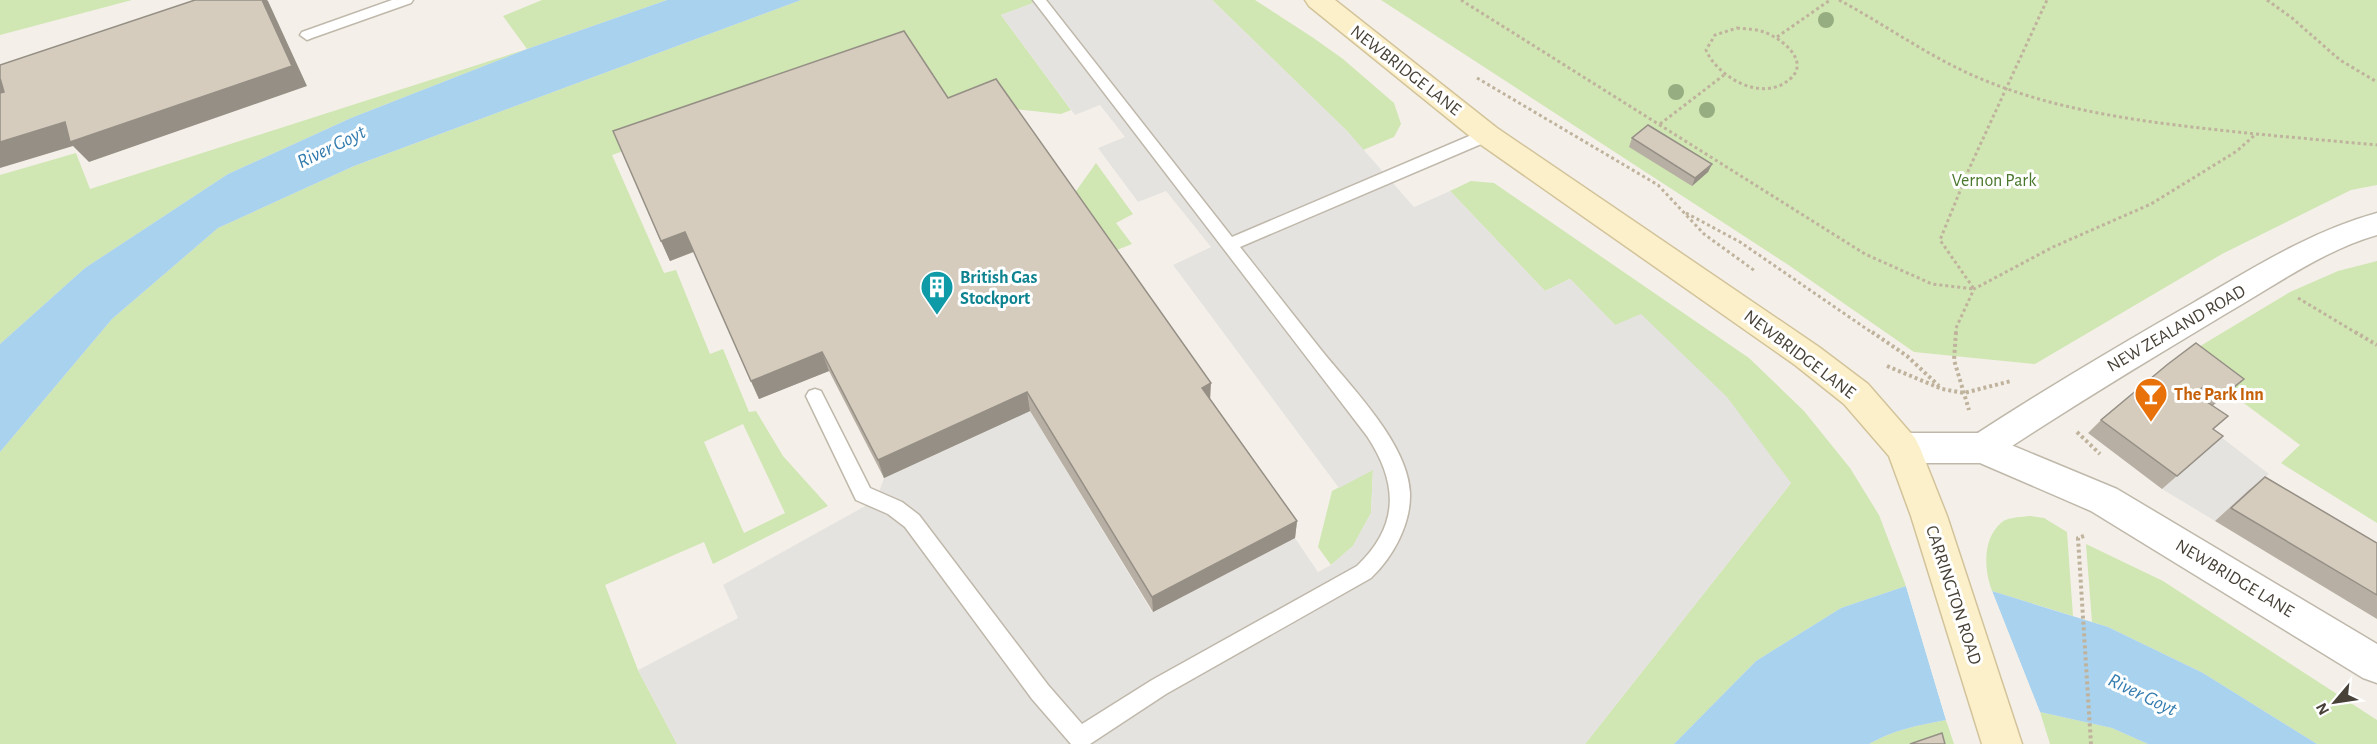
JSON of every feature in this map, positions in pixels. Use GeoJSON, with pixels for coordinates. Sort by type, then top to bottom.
{"type":"FeatureCollection","features":[{"type":"Feature","properties":{"kind":"main road","name":"NEWBRIDGE LANE"},"geometry":{"type":"LineString","coordinates":[[1318,0],[1487,135],[1807,356],[1856,394],[1903,448]]}},
{"type":"Feature","properties":{"kind":"main road","name":"CARRINGTON ROAD"},"geometry":{"type":"LineString","coordinates":[[1903,448],[1929,516],[2002,744]]}},
{"type":"Feature","properties":{"kind":"street","name":"NEW ZEALAND ROAD"},"geometry":{"type":"LineString","coordinates":[[1982,448],[2056,398],[2266,275],[2313,249],[2362,227],[2377,224]]}},
{"type":"Feature","properties":{"kind":"street","name":"NEWBRIDGE LANE"},"geometry":{"type":"LineString","coordinates":[[1903,448],[1982,448],[2104,500],[2377,665]]}},
{"type":"Feature","properties":{"kind":"lane"},"geometry":{"type":"LineString","coordinates":[[307,34],[406,0]]}},
{"type":"Feature","properties":{"kind":"lane"},"geometry":{"type":"LineString","coordinates":[[815,396],[863,494],[894,508],[912,521],[1028,676],[1080,738],[1159,687],[1364,572],[1381,556],[1396,523],[1401,502],[1400,479],[1391,456],[1039,1]]}},
{"type":"Feature","properties":{"kind":"lane"},"geometry":{"type":"LineString","coordinates":[[1229,245],[1487,135]]}},
{"type":"Feature","properties":{"kind":"path"},"geometry":{"type":"LineString","coordinates":[[1461,0],[1865,254],[1932,284],[1974,289]]}},
{"type":"Feature","properties":{"kind":"path"},"geometry":{"type":"LineString","coordinates":[[1776,38],[1830,0]]}},
{"type":"Feature","properties":{"kind":"path"},"geometry":{"type":"LineString","coordinates":[[1839,0],[1942,61],[2006,89],[2064,108],[2125,119],[2377,145]]}},
{"type":"Feature","properties":{"kind":"path"},"geometry":{"type":"LineString","coordinates":[[1974,289],[1940,240],[2047,0]]}},
{"type":"Feature","properties":{"kind":"path"},"geometry":{"type":"LineString","coordinates":[[2267,0],[2307,30],[2330,52],[2377,82]]}},
{"type":"Feature","properties":{"kind":"path"},"geometry":{"type":"LineString","coordinates":[[1737,28],[1764,32],[1776,38],[1794,54],[1797,63],[1796,72],[1790,79],[1779,85],[1759,86],[1737,82],[1724,75],[1708,59],[1707,50],[1715,35],[1737,28]]}},
{"type":"Feature","properties":{"kind":"path"},"geometry":{"type":"LineString","coordinates":[[1471,74],[1658,185],[1704,234],[1761,275]]}},
{"type":"Feature","properties":{"kind":"path"},"geometry":{"type":"LineString","coordinates":[[1660,124],[1724,75]]}},
{"type":"Feature","properties":{"kind":"path"},"geometry":{"type":"LineString","coordinates":[[1982,448],[1954,360],[1956,328],[1974,289],[2011,267],[2151,204],[2237,151],[2256,134]]}},
{"type":"Feature","properties":{"kind":"path"},"geometry":{"type":"LineString","coordinates":[[1682,211],[1740,242],[1907,356],[1942,389]]}},
{"type":"Feature","properties":{"kind":"path"},"geometry":{"type":"LineString","coordinates":[[2266,275],[2341,325],[2377,345]]}},
{"type":"Feature","properties":{"kind":"path"},"geometry":{"type":"LineString","coordinates":[[1881,362],[1889,368],[1942,389],[1964,393],[2019,379]]}},
{"type":"Feature","properties":{"kind":"path"},"geometry":{"type":"LineString","coordinates":[[2076,425],[2077,433],[2108,461]]}},
{"type":"Feature","properties":{"kind":"path"},"geometry":{"type":"LineString","coordinates":[[2078,538],[2091,744]]}},
{"type":"Feature","properties":{"kind":"green space"},"geometry":{"type":"Polygon","coordinates":[[[0,0],[132,0],[0,35],[0,0]]]}},
{"type":"Feature","properties":{"kind":"green space"},"geometry":{"type":"Polygon","coordinates":[[[542,0],[667,0],[527,49],[503,16],[542,0]]]}},
{"type":"Feature","properties":{"kind":"green space"},"geometry":{"type":"Polygon","coordinates":[[[801,0],[1041,0],[1001,15],[1071,110],[1061,114],[1005,108],[952,118],[908,51],[612,155],[664,273],[676,270],[710,354],[723,349],[749,412],[756,411],[783,456],[828,506],[713,564],[704,542],[605,585],[638,670],[677,744],[0,744],[0,452],[112,319],[218,228],[354,166],[801,0]],[[743,424],[704,442],[744,533],[785,513],[743,424]]]}},
{"type":"Feature","properties":{"kind":"green space"},"geometry":{"type":"Polygon","coordinates":[[[1212,0],[1255,0],[1343,59],[1394,103],[1401,124],[1394,137],[1363,150],[1348,132],[1212,0]]]}},
{"type":"Feature","properties":{"kind":"green space","name":"Vernon Park"},"geometry":{"type":"Polygon","coordinates":[[[1381,0],[2377,0],[2377,185],[2351,190],[2222,254],[2035,364],[1914,352],[1787,264],[1381,0]]]}},
{"type":"Feature","properties":{"kind":"green space"},"geometry":{"type":"Polygon","coordinates":[[[527,49],[351,118],[228,174],[85,268],[0,344],[0,175],[76,153],[90,189],[527,49]]]}},
{"type":"Feature","properties":{"kind":"green space"},"geometry":{"type":"Polygon","coordinates":[[[1096,163],[1133,214],[1116,223],[1132,244],[1107,254],[1069,201],[1096,163]]]}},
{"type":"Feature","properties":{"kind":"green space"},"geometry":{"type":"Polygon","coordinates":[[[1471,181],[1494,183],[1749,358],[1804,411],[1850,468],[1879,515],[1906,586],[1841,608],[1756,661],[1674,744],[1585,744],[1791,483],[1615,325],[1570,279],[1545,291],[1450,191],[1471,181]]]}},
{"type":"Feature","properties":{"kind":"green space"},"geometry":{"type":"Polygon","coordinates":[[[2377,261],[2377,523],[2281,463],[2300,445],[2182,357],[2290,292],[2338,271],[2377,261]]]}},
{"type":"Feature","properties":{"kind":"green space"},"geometry":{"type":"Polygon","coordinates":[[[1373,469],[1371,513],[1353,546],[1331,565],[1318,547],[1332,491],[1373,469]]]}},
{"type":"Feature","properties":{"kind":"green space"},"geometry":{"type":"Polygon","coordinates":[[[2030,516],[2044,518],[2067,532],[2073,616],[1992,591],[1986,564],[1991,537],[2005,520],[2030,516]]]}},
{"type":"Feature","properties":{"kind":"green space"},"geometry":{"type":"Polygon","coordinates":[[[2086,544],[2163,581],[2377,720],[2377,744],[2317,744],[2203,673],[2108,627],[2092,622],[2086,544]]]}},
{"type":"Feature","properties":{"kind":"green space"},"geometry":{"type":"Polygon","coordinates":[[[2040,712],[2112,728],[2148,744],[2050,744],[2040,712]]]}},
{"type":"Feature","properties":{"kind":"green space"},"geometry":{"type":"Polygon","coordinates":[[[1946,720],[1954,744],[1869,744],[1916,726],[1946,720]]]}},
{"type":"Feature","properties":{"kind":"shaded area"},"geometry":{"type":"Polygon","coordinates":[[[1041,0],[1212,0],[1348,132],[1414,207],[1450,191],[1545,291],[1570,279],[1615,325],[1641,314],[1727,397],[1791,483],[1585,744],[677,744],[638,670],[738,618],[723,585],[876,500],[884,478],[1030,411],[1152,612],[1295,538],[1318,572],[1331,565],[1353,546],[1371,513],[1373,470],[1339,488],[1173,265],[1211,247],[1166,191],[1138,202],[1098,148],[1125,137],[1100,105],[1075,115],[1001,15],[1041,0]]]}},
{"type":"Feature","properties":{"kind":"shaded area"},"geometry":{"type":"Polygon","coordinates":[[[2212,430],[2269,474],[2215,521],[2162,489],[2207,450],[2212,430]]]}},
{"type":"Feature","properties":{"kind":"water","name":"River Goyt"},"geometry":{"type":"Polygon","coordinates":[[[667,0],[801,0],[354,166],[218,228],[112,319],[0,452],[0,344],[85,268],[228,174],[351,118],[527,49],[667,0]]]}},
{"type":"Feature","properties":{"kind":"water"},"geometry":{"type":"Polygon","coordinates":[[[1906,586],[1946,720],[1916,726],[1869,744],[1674,744],[1756,661],[1841,608],[1906,586]]]}},
{"type":"Feature","properties":{"kind":"water","name":"River Goyt"},"geometry":{"type":"Polygon","coordinates":[[[1992,591],[2108,627],[2203,673],[2317,744],[2148,744],[2112,728],[2040,712],[1992,591]]]}},
{"type":"Feature","properties":{"kind":"pier"},"geometry":{"type":"Polygon","coordinates":[[[1905,583],[1909,585],[1942,693],[1949,719],[1947,723],[1905,583]]]}},
{"type":"Feature","properties":{"kind":"pier"},"geometry":{"type":"Polygon","coordinates":[[[1989,590],[1992,591],[2041,715],[2037,713],[1989,590]]]}},
{"type":"Feature","properties":{"kind":"building"},"geometry":{"type":"Polygon","coordinates":[[[195,0],[262,0],[292,66],[70,142],[65,122],[0,142],[0,93],[4,92],[0,78],[0,65],[195,0]]]}},
{"type":"Feature","properties":{"kind":"building","name":"British Gas Stockport"},"geometry":{"type":"Polygon","coordinates":[[[904,31],[948,98],[996,79],[1211,383],[1202,388],[1297,521],[1152,597],[1027,392],[878,460],[822,352],[751,381],[685,232],[661,241],[613,131],[904,31]]]}},
{"type":"Feature","properties":{"kind":"building"},"geometry":{"type":"Polygon","coordinates":[[[1648,125],[1712,164],[1695,178],[1632,138],[1648,125]]]}},
{"type":"Feature","properties":{"kind":"building","name":"The Park Inn"},"geometry":{"type":"Polygon","coordinates":[[[2196,343],[2244,379],[2220,398],[2203,387],[2195,394],[2228,416],[2213,429],[2223,436],[2177,476],[2101,420],[2196,343]]]}},
{"type":"Feature","properties":{"kind":"building"},"geometry":{"type":"Polygon","coordinates":[[[2265,477],[2377,543],[2377,595],[2231,508],[2265,477]]]}},
{"type":"Feature","properties":{"kind":"building"},"geometry":{"type":"Polygon","coordinates":[[[1942,733],[1945,744],[1910,744],[1942,733]]]}},
{"type":"Feature","properties":{"kind":"place","name":"British Gas Stockport"},"geometry":{"type":"Point","coordinates":[937,316]}},
{"type":"Feature","properties":{"kind":"place","name":"The Park Inn"},"geometry":{"type":"Point","coordinates":[2151,423]}}]}
